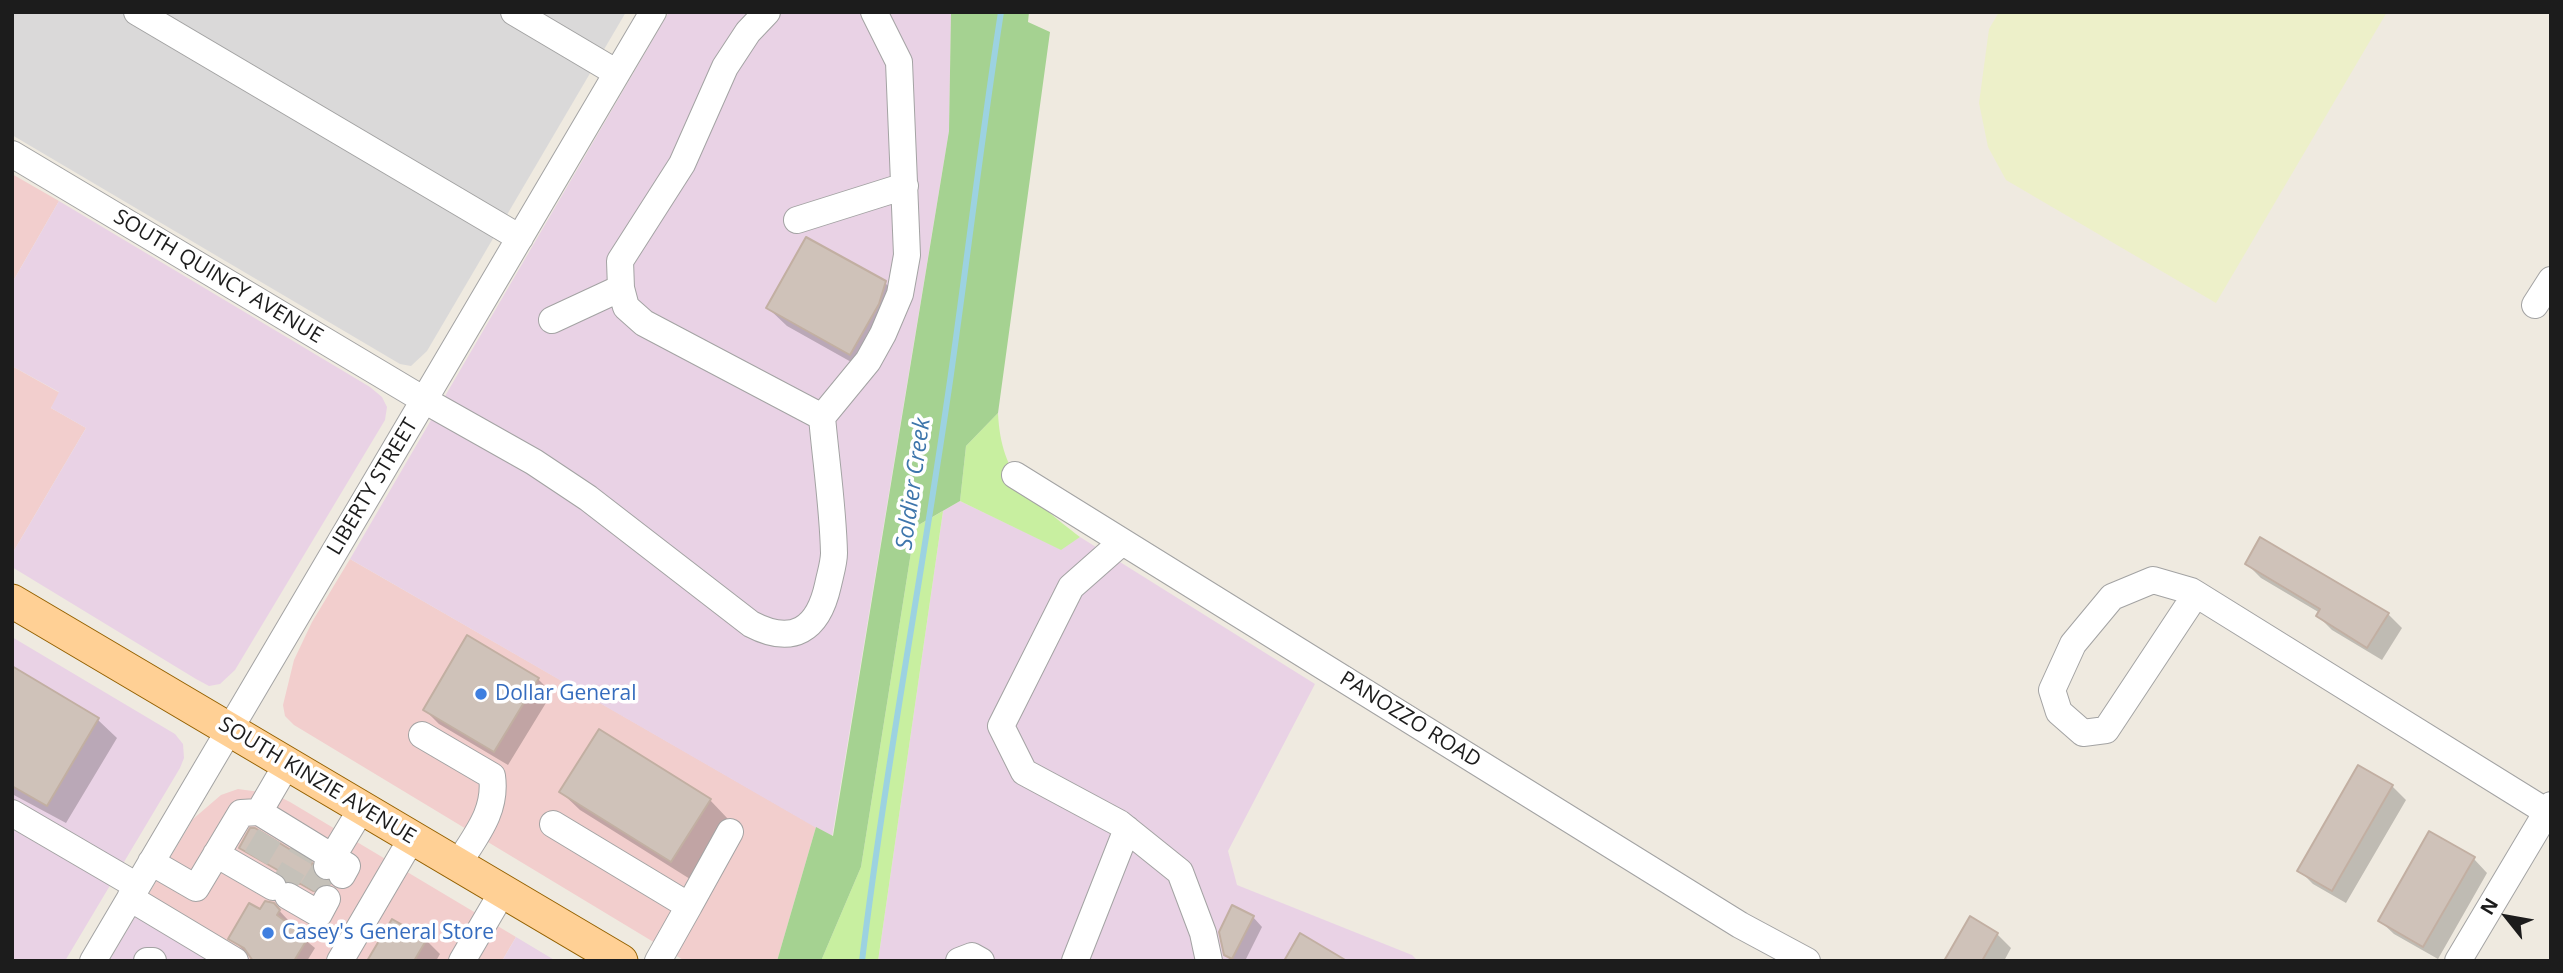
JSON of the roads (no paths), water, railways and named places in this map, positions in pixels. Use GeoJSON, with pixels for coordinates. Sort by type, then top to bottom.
{"type":"FeatureCollection","features":[{"type":"Feature","properties":{"kind":"main road","name":"SOUTH KINZIE AVENUE"},"geometry":{"type":"LineString","coordinates":[[12,601],[503,891],[602,956]]}},
{"type":"Feature","properties":{"kind":"street"},"geometry":{"type":"LineString","coordinates":[[137,12],[520,238]]}},
{"type":"Feature","properties":{"kind":"street"},"geometry":{"type":"LineString","coordinates":[[514,12],[617,73]]}},
{"type":"Feature","properties":{"kind":"street","name":"LIBERTY STREET"},"geometry":{"type":"LineString","coordinates":[[93,961],[653,12]]}},
{"type":"Feature","properties":{"kind":"street"},"geometry":{"type":"LineString","coordinates":[[767,12],[748,32],[725,67],[682,164],[620,261],[621,288],[626,307],[644,323],[822,417],[868,361],[900,294],[907,255],[899,62],[874,12]]}},
{"type":"Feature","properties":{"kind":"street","name":"SOUTH QUINCY AVENUE"},"geometry":{"type":"LineString","coordinates":[[12,154],[424,400],[534,462],[588,498],[751,624],[770,634],[792,635],[811,624],[823,606],[834,556],[822,417]]}},
{"type":"Feature","properties":{"kind":"street"},"geometry":{"type":"LineString","coordinates":[[797,220],[905,186]]}},
{"type":"Feature","properties":{"kind":"street"},"geometry":{"type":"LineString","coordinates":[[2535,305],[2551,280]]}},
{"type":"Feature","properties":{"kind":"street"},"geometry":{"type":"LineString","coordinates":[[552,320],[621,288]]}},
{"type":"Feature","properties":{"kind":"street","name":"PANOZZO ROAD"},"geometry":{"type":"LineString","coordinates":[[1015,475],[1740,925],[1807,961]]}},
{"type":"Feature","properties":{"kind":"street"},"geometry":{"type":"LineString","coordinates":[[1122,542],[1071,587],[1001,726],[1024,772],[1128,829],[1180,872],[1203,933],[1209,961]]}},
{"type":"Feature","properties":{"kind":"street"},"geometry":{"type":"LineString","coordinates":[[2196,594],[2106,730],[2083,733],[2059,712],[2052,690],[2073,644],[2112,597],[2153,580],[2196,594],[2549,808],[2458,961]]}},
{"type":"Feature","properties":{"kind":"street"},"geometry":{"type":"LineString","coordinates":[[422,736],[492,776],[494,795],[490,811],[458,864]]}},
{"type":"Feature","properties":{"kind":"street"},"geometry":{"type":"LineString","coordinates":[[269,823],[287,764]]}},
{"type":"Feature","properties":{"kind":"street"},"geometry":{"type":"LineString","coordinates":[[151,862],[196,888],[241,813],[269,823],[334,866],[362,808]]}},
{"type":"Feature","properties":{"kind":"street"},"geometry":{"type":"LineString","coordinates":[[12,813],[235,961]]}},
{"type":"Feature","properties":{"kind":"street"},"geometry":{"type":"LineString","coordinates":[[553,824],[689,906]]}},
{"type":"Feature","properties":{"kind":"street"},"geometry":{"type":"LineString","coordinates":[[1075,961],[1128,829]]}},
{"type":"Feature","properties":{"kind":"street"},"geometry":{"type":"LineString","coordinates":[[659,961],[730,832]]}},
{"type":"Feature","properties":{"kind":"street"},"geometry":{"type":"LineString","coordinates":[[340,961],[412,838]]}},
{"type":"Feature","properties":{"kind":"street"},"geometry":{"type":"LineString","coordinates":[[216,854],[252,865],[301,896]]}},
{"type":"Feature","properties":{"kind":"street"},"geometry":{"type":"LineString","coordinates":[[463,961],[503,891]]}},
{"type":"Feature","properties":{"kind":"street"},"geometry":{"type":"LineString","coordinates":[[959,961],[972,956],[981,961]]}},
{"type":"Feature","properties":{"kind":"street"},"geometry":{"type":"LineString","coordinates":[[147,961],[153,961]]}},
{"type":"Feature","properties":{"kind":"waterway","name":"Soldier Creek"},"geometry":{"type":"LineString","coordinates":[[862,961],[882,814],[951,374],[1001,12]]}},
{"type":"Feature","properties":{"kind":"tunnel"},"geometry":{"type":"LineString","coordinates":[[256,858],[271,833]]}},
{"type":"Feature","properties":{"kind":"tunnel"},"geometry":{"type":"LineString","coordinates":[[280,891],[303,852]]}},
{"type":"Feature","properties":{"kind":"tunnel"},"geometry":{"type":"LineString","coordinates":[[312,890],[327,866]]}},
{"type":"Feature","properties":{"kind":"place","name":"Dollar General"},"geometry":{"type":"Point","coordinates":[481,694]}},
{"type":"Feature","properties":{"kind":"place","name":"Casey's General Store"},"geometry":{"type":"Point","coordinates":[268,933]}}]}
